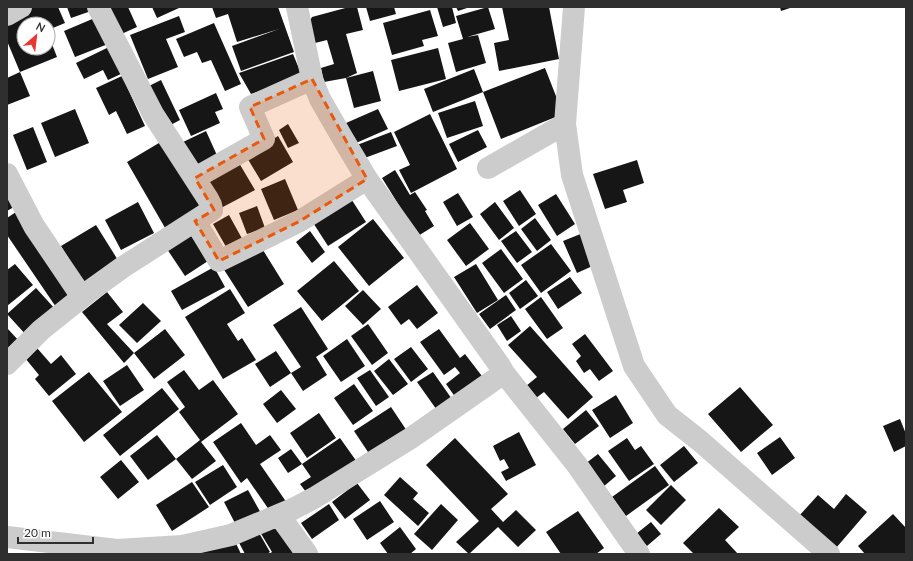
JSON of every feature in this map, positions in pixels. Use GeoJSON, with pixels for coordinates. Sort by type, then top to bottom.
{"type":"FeatureCollection","features":[{"type":"Feature","properties":{"kind":"street"},"geometry":{"type":"LineString","coordinates":[[7,15],[21,7]]}},
{"type":"Feature","properties":{"kind":"street"},"geometry":{"type":"LineString","coordinates":[[7,364],[41,330],[82,297],[123,267],[210,212],[212,207],[153,114],[98,7]]}},
{"type":"Feature","properties":{"kind":"street"},"geometry":{"type":"LineString","coordinates":[[297,7],[312,79],[328,112],[367,179],[504,373],[577,465],[639,554]]}},
{"type":"Feature","properties":{"kind":"street"},"geometry":{"type":"LineString","coordinates":[[574,7],[565,124],[572,175],[634,366],[667,414],[829,554]]}},
{"type":"Feature","properties":{"kind":"street"},"geometry":{"type":"LineString","coordinates":[[195,178],[264,139],[250,107],[312,79]]}},
{"type":"Feature","properties":{"kind":"street"},"geometry":{"type":"LineString","coordinates":[[488,168],[565,124]]}},
{"type":"Feature","properties":{"kind":"street"},"geometry":{"type":"LineString","coordinates":[[7,174],[34,226],[82,297]]}},
{"type":"Feature","properties":{"kind":"street"},"geometry":{"type":"LineString","coordinates":[[195,221],[219,261],[300,221],[367,179]]}},
{"type":"Feature","properties":{"kind":"street"},"geometry":{"type":"LineString","coordinates":[[7,537],[117,550],[182,546],[231,535],[293,509],[314,498],[411,438],[504,373]]}},
{"type":"Feature","properties":{"kind":"street"},"geometry":{"type":"LineString","coordinates":[[278,515],[307,554]]}},
{"type":"Feature","properties":{"kind":"highlighted area"},"geometry":{"type":"Polygon","coordinates":[[[312,79],[367,179],[300,221],[219,261],[195,221],[214,210],[195,178],[264,139],[250,107],[312,79]]]}},
{"type":"Feature","properties":{"kind":"building"},"geometry":{"type":"Polygon","coordinates":[[[32,7],[58,7],[65,23],[56,27],[56,16],[16,16],[16,56],[56,56],[56,54],[57,57],[20,72],[7,41],[7,17],[32,7]]]}},
{"type":"Feature","properties":{"kind":"building"},"geometry":{"type":"Polygon","coordinates":[[[67,7],[93,7],[94,10],[71,18],[67,7]]]}},
{"type":"Feature","properties":{"kind":"building"},"geometry":{"type":"Polygon","coordinates":[[[105,7],[128,7],[137,27],[117,36],[105,7]]]}},
{"type":"Feature","properties":{"kind":"building"},"geometry":{"type":"Polygon","coordinates":[[[152,7],[178,7],[179,8],[157,18],[152,7]]]}},
{"type":"Feature","properties":{"kind":"building"},"geometry":{"type":"Polygon","coordinates":[[[212,7],[278,7],[294,52],[241,71],[232,46],[279,29],[237,42],[228,14],[216,18],[212,7]]]}},
{"type":"Feature","properties":{"kind":"building"},"geometry":{"type":"Polygon","coordinates":[[[349,7],[357,7],[363,30],[346,34],[357,73],[346,78],[324,82],[321,68],[334,64],[327,40],[311,44],[306,28],[312,17],[349,7]]]}},
{"type":"Feature","properties":{"kind":"building"},"geometry":{"type":"Polygon","coordinates":[[[366,7],[394,7],[396,14],[370,21],[366,7]]]}},
{"type":"Feature","properties":{"kind":"building"},"geometry":{"type":"Polygon","coordinates":[[[437,7],[452,7],[456,23],[443,27],[437,7]]]}},
{"type":"Feature","properties":{"kind":"building"},"geometry":{"type":"Polygon","coordinates":[[[456,7],[470,7],[458,11],[456,7]]]}},
{"type":"Feature","properties":{"kind":"building"},"geometry":{"type":"Polygon","coordinates":[[[488,7],[495,29],[467,37],[478,35],[486,63],[456,72],[448,43],[463,39],[456,16],[488,7]]]}},
{"type":"Feature","properties":{"kind":"building"},"geometry":{"type":"Polygon","coordinates":[[[502,7],[549,7],[559,59],[499,71],[494,43],[509,40],[502,7]]]}},
{"type":"Feature","properties":{"kind":"building"},"geometry":{"type":"Polygon","coordinates":[[[780,7],[793,7],[781,11],[780,7]]]}},
{"type":"Feature","properties":{"kind":"building"},"geometry":{"type":"Polygon","coordinates":[[[430,10],[438,36],[422,40],[424,46],[392,55],[383,23],[430,10]]]}},
{"type":"Feature","properties":{"kind":"building"},"geometry":{"type":"Polygon","coordinates":[[[179,16],[185,32],[166,39],[178,67],[148,79],[130,35],[179,16]]]}},
{"type":"Feature","properties":{"kind":"building"},"geometry":{"type":"Polygon","coordinates":[[[97,17],[108,44],[75,57],[64,31],[97,17]]]}},
{"type":"Feature","properties":{"kind":"building"},"geometry":{"type":"Polygon","coordinates":[[[214,23],[241,84],[225,91],[211,60],[202,63],[197,52],[184,57],[176,39],[214,23]]]}},
{"type":"Feature","properties":{"kind":"building"},"geometry":{"type":"Polygon","coordinates":[[[111,46],[123,73],[108,80],[103,70],[84,79],[76,63],[111,46]]]}},
{"type":"Feature","properties":{"kind":"building"},"geometry":{"type":"Polygon","coordinates":[[[438,48],[446,79],[399,91],[391,60],[438,48]]]}},
{"type":"Feature","properties":{"kind":"building"},"geometry":{"type":"Polygon","coordinates":[[[293,54],[302,76],[251,94],[239,73],[293,54]]]}},
{"type":"Feature","properties":{"kind":"building"},"geometry":{"type":"Polygon","coordinates":[[[545,68],[563,114],[501,139],[483,92],[545,68]]]}},
{"type":"Feature","properties":{"kind":"building"},"geometry":{"type":"Polygon","coordinates":[[[474,69],[483,92],[433,112],[424,89],[474,69]]]}},
{"type":"Feature","properties":{"kind":"building"},"geometry":{"type":"Polygon","coordinates":[[[373,71],[381,101],[354,108],[346,78],[373,71]]]}},
{"type":"Feature","properties":{"kind":"building"},"geometry":{"type":"Polygon","coordinates":[[[20,72],[30,96],[7,105],[7,78],[20,72]]]}},
{"type":"Feature","properties":{"kind":"building"},"geometry":{"type":"Polygon","coordinates":[[[122,76],[145,126],[127,134],[116,111],[109,115],[96,88],[122,76]]]}},
{"type":"Feature","properties":{"kind":"building"},"geometry":{"type":"Polygon","coordinates":[[[161,80],[180,120],[165,128],[145,88],[161,80]]]}},
{"type":"Feature","properties":{"kind":"building"},"geometry":{"type":"Polygon","coordinates":[[[216,93],[223,109],[215,112],[220,123],[191,136],[179,110],[216,93]]]}},
{"type":"Feature","properties":{"kind":"building"},"geometry":{"type":"Polygon","coordinates":[[[475,101],[483,126],[447,138],[438,113],[475,101]]]}},
{"type":"Feature","properties":{"kind":"building"},"geometry":{"type":"Polygon","coordinates":[[[75,109],[89,143],[55,157],[41,123],[75,109]]]}},
{"type":"Feature","properties":{"kind":"building"},"geometry":{"type":"Polygon","coordinates":[[[378,109],[388,129],[356,143],[346,123],[378,109]]]}},
{"type":"Feature","properties":{"kind":"building"},"geometry":{"type":"Polygon","coordinates":[[[430,114],[457,169],[411,193],[399,170],[410,165],[394,132],[430,114]]]}},
{"type":"Feature","properties":{"kind":"building"},"geometry":{"type":"Polygon","coordinates":[[[288,124],[299,143],[288,148],[279,130],[288,124]]]}},
{"type":"Feature","properties":{"kind":"building"},"geometry":{"type":"Polygon","coordinates":[[[33,127],[47,162],[27,170],[13,135],[33,127]]]}},
{"type":"Feature","properties":{"kind":"building"},"geometry":{"type":"Polygon","coordinates":[[[478,130],[487,147],[458,162],[449,144],[478,130]]]}},
{"type":"Feature","properties":{"kind":"building"},"geometry":{"type":"Polygon","coordinates":[[[206,131],[220,162],[198,172],[183,142],[206,131]]]}},
{"type":"Feature","properties":{"kind":"building"},"geometry":{"type":"Polygon","coordinates":[[[391,132],[397,146],[362,159],[357,145],[391,132]]]}},
{"type":"Feature","properties":{"kind":"building"},"geometry":{"type":"Polygon","coordinates":[[[278,136],[293,162],[261,181],[246,156],[278,136]]]}},
{"type":"Feature","properties":{"kind":"building"},"geometry":{"type":"Polygon","coordinates":[[[164,140],[206,211],[168,233],[127,162],[164,140]]]}},
{"type":"Feature","properties":{"kind":"building"},"geometry":{"type":"Polygon","coordinates":[[[637,160],[644,183],[623,190],[627,202],[605,209],[593,174],[637,160]]]}},
{"type":"Feature","properties":{"kind":"building"},"geometry":{"type":"Polygon","coordinates":[[[239,163],[255,190],[221,208],[206,181],[239,163]]]}},
{"type":"Feature","properties":{"kind":"building"},"geometry":{"type":"Polygon","coordinates":[[[395,170],[410,195],[415,192],[427,210],[425,211],[434,226],[418,236],[382,178],[395,170]]]}},
{"type":"Feature","properties":{"kind":"building"},"geometry":{"type":"Polygon","coordinates":[[[285,179],[298,210],[274,220],[261,189],[285,179]]]}},
{"type":"Feature","properties":{"kind":"building"},"geometry":{"type":"Polygon","coordinates":[[[7,182],[19,204],[7,211],[7,182]]]}},
{"type":"Feature","properties":{"kind":"building"},"geometry":{"type":"Polygon","coordinates":[[[520,190],[536,214],[519,226],[503,201],[520,190]]]}},
{"type":"Feature","properties":{"kind":"building"},"geometry":{"type":"Polygon","coordinates":[[[458,193],[473,217],[457,226],[443,202],[458,193]]]}},
{"type":"Feature","properties":{"kind":"building"},"geometry":{"type":"Polygon","coordinates":[[[348,194],[366,222],[328,246],[310,218],[348,194]]]}},
{"type":"Feature","properties":{"kind":"building"},"geometry":{"type":"Polygon","coordinates":[[[556,194],[575,224],[557,236],[538,205],[556,194]]]}},
{"type":"Feature","properties":{"kind":"building"},"geometry":{"type":"Polygon","coordinates":[[[138,202],[154,233],[121,250],[105,220],[138,202]]]}},
{"type":"Feature","properties":{"kind":"building"},"geometry":{"type":"Polygon","coordinates":[[[495,202],[514,228],[499,240],[480,214],[495,202]]]}},
{"type":"Feature","properties":{"kind":"building"},"geometry":{"type":"Polygon","coordinates":[[[257,206],[265,228],[247,234],[239,213],[257,206]]]}},
{"type":"Feature","properties":{"kind":"building"},"geometry":{"type":"Polygon","coordinates":[[[19,210],[76,294],[56,307],[7,235],[7,218],[19,210]]]}},
{"type":"Feature","properties":{"kind":"building"},"geometry":{"type":"Polygon","coordinates":[[[229,215],[245,244],[229,252],[213,224],[229,215]]]}},
{"type":"Feature","properties":{"kind":"building"},"geometry":{"type":"Polygon","coordinates":[[[535,218],[551,240],[537,251],[521,229],[535,218]]]}},
{"type":"Feature","properties":{"kind":"building"},"geometry":{"type":"Polygon","coordinates":[[[373,219],[404,258],[369,286],[338,247],[373,219]]]}},
{"type":"Feature","properties":{"kind":"building"},"geometry":{"type":"Polygon","coordinates":[[[470,223],[489,249],[466,266],[447,240],[470,223]]]}},
{"type":"Feature","properties":{"kind":"building"},"geometry":{"type":"Polygon","coordinates":[[[96,225],[121,265],[86,287],[61,246],[96,225]]]}},
{"type":"Feature","properties":{"kind":"building"},"geometry":{"type":"Polygon","coordinates":[[[186,228],[208,261],[185,276],[163,243],[186,228]]]}},
{"type":"Feature","properties":{"kind":"building"},"geometry":{"type":"Polygon","coordinates":[[[310,231],[325,252],[312,263],[296,242],[310,231]]]}},
{"type":"Feature","properties":{"kind":"building"},"geometry":{"type":"Polygon","coordinates":[[[516,231],[532,252],[517,263],[501,241],[516,231]]]}},
{"type":"Feature","properties":{"kind":"building"},"geometry":{"type":"Polygon","coordinates":[[[583,233],[597,264],[577,273],[563,241],[583,233]]]}},
{"type":"Feature","properties":{"kind":"building"},"geometry":{"type":"Polygon","coordinates":[[[258,242],[284,284],[248,307],[221,265],[258,242]]]}},
{"type":"Feature","properties":{"kind":"building"},"geometry":{"type":"Polygon","coordinates":[[[551,244],[571,271],[541,293],[521,265],[551,244]]]}},
{"type":"Feature","properties":{"kind":"building"},"geometry":{"type":"Polygon","coordinates":[[[501,249],[523,279],[504,293],[482,263],[501,249]]]}},
{"type":"Feature","properties":{"kind":"building"},"geometry":{"type":"Polygon","coordinates":[[[334,261],[359,291],[322,321],[297,291],[334,261]]]}},
{"type":"Feature","properties":{"kind":"building"},"geometry":{"type":"Polygon","coordinates":[[[15,264],[33,285],[7,306],[7,270],[15,264]]]}},
{"type":"Feature","properties":{"kind":"building"},"geometry":{"type":"Polygon","coordinates":[[[476,264],[498,300],[477,313],[454,277],[476,264]]]}},
{"type":"Feature","properties":{"kind":"building"},"geometry":{"type":"Polygon","coordinates":[[[214,267],[225,287],[182,310],[171,291],[214,267]]]}},
{"type":"Feature","properties":{"kind":"building"},"geometry":{"type":"Polygon","coordinates":[[[570,277],[582,293],[558,309],[547,292],[570,277]]]}},
{"type":"Feature","properties":{"kind":"building"},"geometry":{"type":"Polygon","coordinates":[[[526,280],[538,296],[520,309],[509,293],[526,280]]]}},
{"type":"Feature","properties":{"kind":"building"},"geometry":{"type":"Polygon","coordinates":[[[417,285],[438,313],[417,329],[409,319],[401,325],[388,307],[417,285]]]}},
{"type":"Feature","properties":{"kind":"building"},"geometry":{"type":"Polygon","coordinates":[[[36,288],[56,310],[27,336],[7,314],[36,288]]]}},
{"type":"Feature","properties":{"kind":"building"},"geometry":{"type":"Polygon","coordinates":[[[230,289],[245,313],[227,324],[238,341],[242,338],[256,360],[223,379],[185,317],[230,289]]]}},
{"type":"Feature","properties":{"kind":"building"},"geometry":{"type":"Polygon","coordinates":[[[363,290],[381,309],[363,325],[345,306],[363,290]]]}},
{"type":"Feature","properties":{"kind":"building"},"geometry":{"type":"Polygon","coordinates":[[[107,292],[123,312],[107,324],[134,353],[124,363],[82,312],[107,292]]]}},
{"type":"Feature","properties":{"kind":"building"},"geometry":{"type":"Polygon","coordinates":[[[506,295],[516,310],[490,329],[479,314],[506,295]]]}},
{"type":"Feature","properties":{"kind":"building"},"geometry":{"type":"Polygon","coordinates":[[[541,297],[563,328],[547,339],[525,309],[541,297]]]}},
{"type":"Feature","properties":{"kind":"building"},"geometry":{"type":"Polygon","coordinates":[[[143,303],[161,321],[137,343],[119,325],[143,303]]]}},
{"type":"Feature","properties":{"kind":"building"},"geometry":{"type":"Polygon","coordinates":[[[301,307],[328,349],[316,357],[327,375],[303,391],[291,373],[301,367],[273,325],[301,307]]]}},
{"type":"Feature","properties":{"kind":"building"},"geometry":{"type":"Polygon","coordinates":[[[511,316],[521,331],[507,341],[497,325],[511,316]]]}},
{"type":"Feature","properties":{"kind":"building"},"geometry":{"type":"Polygon","coordinates":[[[368,324],[388,353],[372,365],[351,336],[368,324]]]}},
{"type":"Feature","properties":{"kind":"building"},"geometry":{"type":"Polygon","coordinates":[[[530,326],[593,397],[568,419],[544,392],[536,398],[526,386],[537,377],[508,345],[530,326]]]}},
{"type":"Feature","properties":{"kind":"building"},"geometry":{"type":"Polygon","coordinates":[[[7,328],[20,342],[7,354],[7,328]]]}},
{"type":"Feature","properties":{"kind":"building"},"geometry":{"type":"Polygon","coordinates":[[[165,329],[185,355],[154,379],[134,353],[165,329]]]}},
{"type":"Feature","properties":{"kind":"building"},"geometry":{"type":"Polygon","coordinates":[[[439,329],[460,358],[465,354],[485,380],[458,401],[446,384],[460,373],[455,367],[444,375],[420,342],[439,329]]]}},
{"type":"Feature","properties":{"kind":"building"},"geometry":{"type":"Polygon","coordinates":[[[585,334],[613,371],[599,381],[590,369],[584,373],[576,361],[581,356],[572,344],[585,334]]]}},
{"type":"Feature","properties":{"kind":"building"},"geometry":{"type":"Polygon","coordinates":[[[347,339],[365,366],[341,382],[323,356],[347,339]]]}},
{"type":"Feature","properties":{"kind":"building"},"geometry":{"type":"Polygon","coordinates":[[[411,347],[428,369],[411,382],[394,359],[411,347]]]}},
{"type":"Feature","properties":{"kind":"building"},"geometry":{"type":"Polygon","coordinates":[[[37,348],[51,364],[61,355],[76,374],[49,396],[35,379],[39,375],[25,358],[37,348]]]}},
{"type":"Feature","properties":{"kind":"building"},"geometry":{"type":"Polygon","coordinates":[[[276,351],[291,373],[270,387],[255,364],[276,351]]]}},
{"type":"Feature","properties":{"kind":"building"},"geometry":{"type":"Polygon","coordinates":[[[389,359],[408,384],[393,395],[374,371],[389,359]]]}},
{"type":"Feature","properties":{"kind":"building"},"geometry":{"type":"Polygon","coordinates":[[[127,365],[144,390],[120,406],[103,381],[127,365]]]}},
{"type":"Feature","properties":{"kind":"building"},"geometry":{"type":"Polygon","coordinates":[[[184,370],[199,390],[213,380],[238,414],[201,442],[216,461],[192,479],[176,459],[200,440],[179,412],[185,407],[167,382],[184,370]]]}},
{"type":"Feature","properties":{"kind":"building"},"geometry":{"type":"Polygon","coordinates":[[[370,370],[389,397],[376,406],[357,378],[370,370]]]}},
{"type":"Feature","properties":{"kind":"building"},"geometry":{"type":"Polygon","coordinates":[[[89,372],[122,412],[84,442],[52,401],[89,372]]]}},
{"type":"Feature","properties":{"kind":"building"},"geometry":{"type":"Polygon","coordinates":[[[433,372],[454,402],[439,413],[417,382],[433,372]]]}},
{"type":"Feature","properties":{"kind":"building"},"geometry":{"type":"Polygon","coordinates":[[[354,384],[373,411],[353,425],[334,398],[354,384]]]}},
{"type":"Feature","properties":{"kind":"building"},"geometry":{"type":"Polygon","coordinates":[[[740,387],[773,425],[741,452],[708,414],[740,387]]]}},
{"type":"Feature","properties":{"kind":"building"},"geometry":{"type":"Polygon","coordinates":[[[162,388],[179,409],[120,456],[103,435],[162,388]]]}},
{"type":"Feature","properties":{"kind":"building"},"geometry":{"type":"Polygon","coordinates":[[[281,390],[296,409],[277,423],[263,404],[281,390]]]}},
{"type":"Feature","properties":{"kind":"building"},"geometry":{"type":"Polygon","coordinates":[[[616,395],[633,423],[610,438],[592,410],[616,395]]]}},
{"type":"Feature","properties":{"kind":"building"},"geometry":{"type":"Polygon","coordinates":[[[391,407],[409,434],[372,458],[354,431],[391,407]]]}},
{"type":"Feature","properties":{"kind":"building"},"geometry":{"type":"Polygon","coordinates":[[[586,410],[599,426],[575,444],[563,429],[586,410]]]}},
{"type":"Feature","properties":{"kind":"building"},"geometry":{"type":"Polygon","coordinates":[[[319,413],[336,438],[307,458],[290,433],[319,413]]]}},
{"type":"Feature","properties":{"kind":"building"},"geometry":{"type":"Polygon","coordinates":[[[900,419],[906,434],[906,446],[894,452],[883,426],[900,419]]]}},
{"type":"Feature","properties":{"kind":"building"},"geometry":{"type":"Polygon","coordinates":[[[241,423],[256,445],[270,435],[281,450],[260,464],[287,503],[272,514],[247,478],[241,483],[213,442],[241,423]]]}},
{"type":"Feature","properties":{"kind":"building"},"geometry":{"type":"Polygon","coordinates":[[[519,432],[536,465],[506,481],[501,472],[509,468],[504,459],[500,461],[493,446],[519,432]]]}},
{"type":"Feature","properties":{"kind":"building"},"geometry":{"type":"Polygon","coordinates":[[[157,435],[176,459],[148,480],[130,456],[157,435]]]}},
{"type":"Feature","properties":{"kind":"building"},"geometry":{"type":"Polygon","coordinates":[[[780,437],[795,458],[772,475],[757,453],[780,437]]]}},
{"type":"Feature","properties":{"kind":"building"},"geometry":{"type":"Polygon","coordinates":[[[340,438],[357,462],[309,496],[300,484],[311,477],[302,464],[340,438]]]}},
{"type":"Feature","properties":{"kind":"building"},"geometry":{"type":"Polygon","coordinates":[[[455,438],[508,494],[491,509],[503,522],[516,510],[536,530],[518,547],[498,527],[469,554],[456,542],[479,521],[426,465],[455,438]]]}},
{"type":"Feature","properties":{"kind":"building"},"geometry":{"type":"Polygon","coordinates":[[[627,438],[635,450],[641,446],[654,464],[629,481],[608,451],[627,438]]]}},
{"type":"Feature","properties":{"kind":"building"},"geometry":{"type":"Polygon","coordinates":[[[684,446],[698,463],[674,482],[660,465],[684,446]]]}},
{"type":"Feature","properties":{"kind":"building"},"geometry":{"type":"Polygon","coordinates":[[[291,449],[302,464],[288,473],[278,458],[291,449]]]}},
{"type":"Feature","properties":{"kind":"building"},"geometry":{"type":"Polygon","coordinates":[[[598,454],[616,476],[603,487],[585,464],[598,454]]]}},
{"type":"Feature","properties":{"kind":"building"},"geometry":{"type":"Polygon","coordinates":[[[121,460],[139,482],[118,499],[100,477],[121,460]]]}},
{"type":"Feature","properties":{"kind":"building"},"geometry":{"type":"Polygon","coordinates":[[[223,465],[237,487],[210,505],[195,482],[223,465]]]}},
{"type":"Feature","properties":{"kind":"building"},"geometry":{"type":"Polygon","coordinates":[[[655,466],[669,485],[626,516],[612,497],[655,466]]]}},
{"type":"Feature","properties":{"kind":"building"},"geometry":{"type":"Polygon","coordinates":[[[400,477],[418,493],[413,499],[429,513],[418,526],[384,495],[400,477]]]}},
{"type":"Feature","properties":{"kind":"building"},"geometry":{"type":"Polygon","coordinates":[[[192,482],[209,507],[172,531],[156,505],[192,482]]]}},
{"type":"Feature","properties":{"kind":"building"},"geometry":{"type":"Polygon","coordinates":[[[357,483],[370,500],[345,519],[332,502],[357,483]]]}},
{"type":"Feature","properties":{"kind":"building"},"geometry":{"type":"Polygon","coordinates":[[[671,485],[686,500],[661,525],[646,510],[671,485]]]}},
{"type":"Feature","properties":{"kind":"building"},"geometry":{"type":"Polygon","coordinates":[[[248,490],[262,515],[237,527],[224,502],[248,490]]]}},
{"type":"Feature","properties":{"kind":"building"},"geometry":{"type":"Polygon","coordinates":[[[846,494],[867,512],[836,548],[799,516],[818,495],[834,509],[846,494]]]}},
{"type":"Feature","properties":{"kind":"building"},"geometry":{"type":"Polygon","coordinates":[[[380,501],[394,522],[367,540],[353,519],[380,501]]]}},
{"type":"Feature","properties":{"kind":"building"},"geometry":{"type":"Polygon","coordinates":[[[329,504],[339,520],[312,539],[301,523],[329,504]]]}},
{"type":"Feature","properties":{"kind":"building"},"geometry":{"type":"Polygon","coordinates":[[[441,504],[458,520],[432,550],[414,534],[441,504]]]}},
{"type":"Feature","properties":{"kind":"building"},"geometry":{"type":"Polygon","coordinates":[[[719,508],[739,527],[725,540],[738,554],[694,554],[683,543],[719,508]]]}},
{"type":"Feature","properties":{"kind":"building"},"geometry":{"type":"Polygon","coordinates":[[[578,511],[604,548],[596,554],[561,554],[546,532],[578,511]]]}},
{"type":"Feature","properties":{"kind":"building"},"geometry":{"type":"Polygon","coordinates":[[[893,514],[906,528],[906,554],[865,554],[858,546],[893,514]]]}},
{"type":"Feature","properties":{"kind":"building"},"geometry":{"type":"Polygon","coordinates":[[[277,521],[297,554],[269,554],[272,552],[260,532],[277,521]]]}},
{"type":"Feature","properties":{"kind":"building"},"geometry":{"type":"Polygon","coordinates":[[[651,522],[661,534],[647,546],[636,534],[651,522]]]}},
{"type":"Feature","properties":{"kind":"building"},"geometry":{"type":"Polygon","coordinates":[[[255,526],[270,552],[267,554],[245,554],[236,537],[255,526]]]}},
{"type":"Feature","properties":{"kind":"building"},"geometry":{"type":"Polygon","coordinates":[[[400,527],[416,549],[410,554],[388,554],[380,543],[400,527]]]}},
{"type":"Feature","properties":{"kind":"building"},"geometry":{"type":"Polygon","coordinates":[[[233,537],[241,554],[198,554],[233,537]]]}}]}
